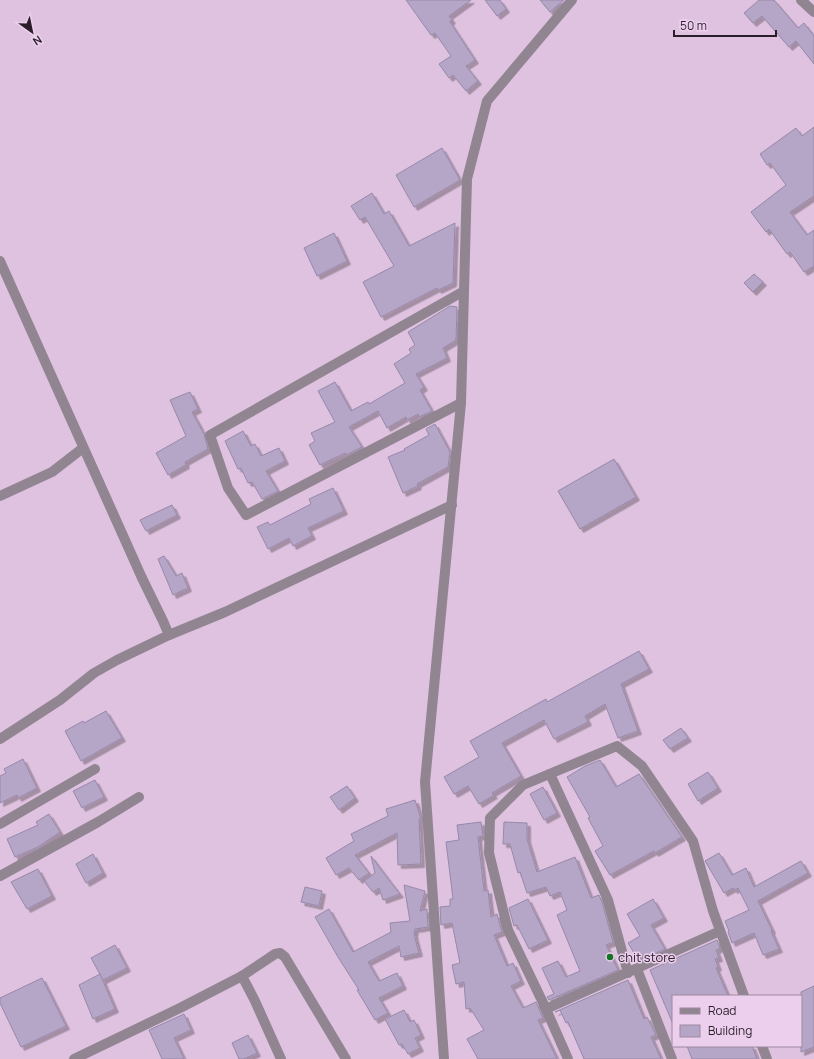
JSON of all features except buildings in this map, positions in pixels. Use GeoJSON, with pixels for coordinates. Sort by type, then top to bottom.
{"type":"FeatureCollection","features":[{"type":"Feature","properties":{"kind":"street"},"geometry":{"type":"LineString","coordinates":[[444,1059],[425,782],[461,403],[467,179],[487,101],[572,0]]}},
{"type":"Feature","properties":{"kind":"street"},"geometry":{"type":"LineString","coordinates":[[801,0],[814,12]]}},
{"type":"Feature","properties":{"kind":"street"},"geometry":{"type":"LineString","coordinates":[[0,261],[83,448],[169,635]]}},
{"type":"Feature","properties":{"kind":"street"},"geometry":{"type":"LineString","coordinates":[[461,403],[246,515],[228,488],[210,435],[464,291]]}},
{"type":"Feature","properties":{"kind":"street"},"geometry":{"type":"LineString","coordinates":[[0,496],[52,472],[83,448]]}},
{"type":"Feature","properties":{"kind":"street"},"geometry":{"type":"LineString","coordinates":[[0,739],[60,700],[94,673],[117,660],[169,635],[225,612],[452,505]]}},
{"type":"Feature","properties":{"kind":"street"},"geometry":{"type":"LineString","coordinates":[[568,1059],[508,930],[488,853],[490,818],[523,785],[617,746],[642,766],[693,842],[720,931],[744,995]]}},
{"type":"Feature","properties":{"kind":"street"},"geometry":{"type":"LineString","coordinates":[[0,824],[95,769]]}},
{"type":"Feature","properties":{"kind":"street"},"geometry":{"type":"LineString","coordinates":[[550,774],[608,900],[632,971],[672,1059]]}},
{"type":"Feature","properties":{"kind":"street"},"geometry":{"type":"LineString","coordinates":[[0,876],[98,822],[139,797]]}},
{"type":"Feature","properties":{"kind":"street"},"geometry":{"type":"LineString","coordinates":[[546,1009],[720,931]]}},
{"type":"Feature","properties":{"kind":"street"},"geometry":{"type":"LineString","coordinates":[[74,1059],[180,1008],[242,976],[275,954],[280,953],[285,956],[346,1059]]}},
{"type":"Feature","properties":{"kind":"street"},"geometry":{"type":"LineString","coordinates":[[242,976],[255,1001],[280,1059]]}},
{"type":"Feature","properties":{"kind":"street"},"geometry":{"type":"LineString","coordinates":[[762,1047],[767,1059]]}},
{"type":"Feature","properties":{"kind":"place","name":"chit store"},"geometry":{"type":"Point","coordinates":[610,957]}}]}
